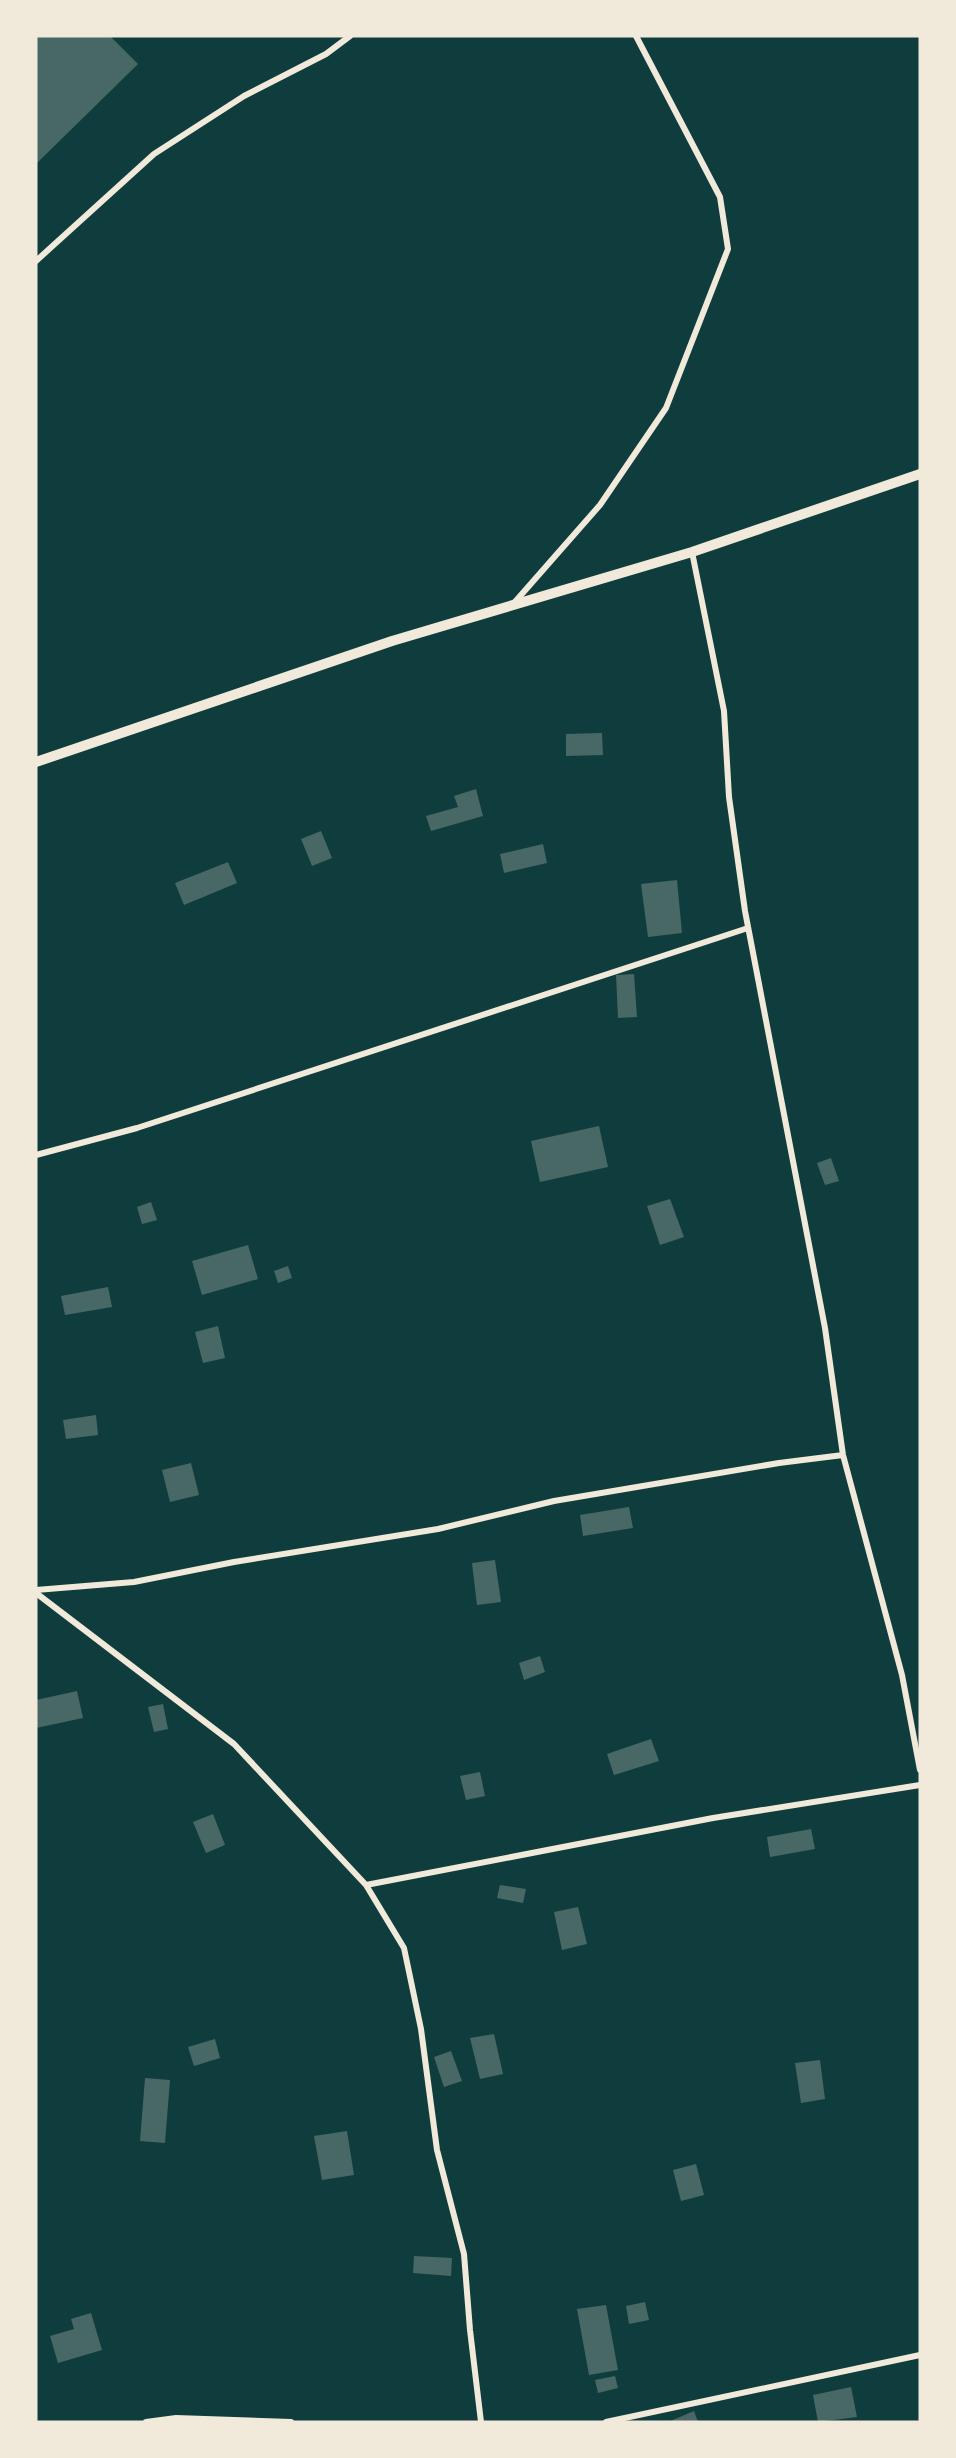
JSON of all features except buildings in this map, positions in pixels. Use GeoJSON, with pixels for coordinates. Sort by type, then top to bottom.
{"type":"FeatureCollection","features":[{"type":"Feature","properties":{"kind":"street"},"geometry":{"type":"LineString","coordinates":[[36,261],[154,154],[244,96],[326,54],[350,36]]}},
{"type":"Feature","properties":{"kind":"street"},"geometry":{"type":"LineString","coordinates":[[510,608],[600,505],[666,408],[728,249],[720,197],[636,36]]}},
{"type":"Feature","properties":{"kind":"street"},"geometry":{"type":"LineString","coordinates":[[36,762],[392,641],[510,608],[692,552],[920,474]]}},
{"type":"Feature","properties":{"kind":"street"},"geometry":{"type":"LineString","coordinates":[[692,552],[724,711],[729,796],[748,928],[825,1328],[843,1455],[902,1675],[920,1770]]}},
{"type":"Feature","properties":{"kind":"street"},"geometry":{"type":"LineString","coordinates":[[36,1155],[137,1128],[748,928]]}},
{"type":"Feature","properties":{"kind":"street"},"geometry":{"type":"LineString","coordinates":[[36,1591],[134,1582],[234,1562],[438,1529],[554,1501],[779,1463],[843,1455]]}},
{"type":"Feature","properties":{"kind":"street"},"geometry":{"type":"LineString","coordinates":[[36,1591],[234,1744],[366,1885],[404,1948],[421,2029],[437,2150],[464,2254],[481,2422]]}},
{"type":"Feature","properties":{"kind":"street"},"geometry":{"type":"LineString","coordinates":[[366,1885],[713,1818],[920,1785]]}},
{"type":"Feature","properties":{"kind":"street"},"geometry":{"type":"LineString","coordinates":[[606,2422],[920,2355]]}},
{"type":"Feature","properties":{"kind":"street"},"geometry":{"type":"LineString","coordinates":[[146,2422],[176,2418],[291,2422]]}}]}
